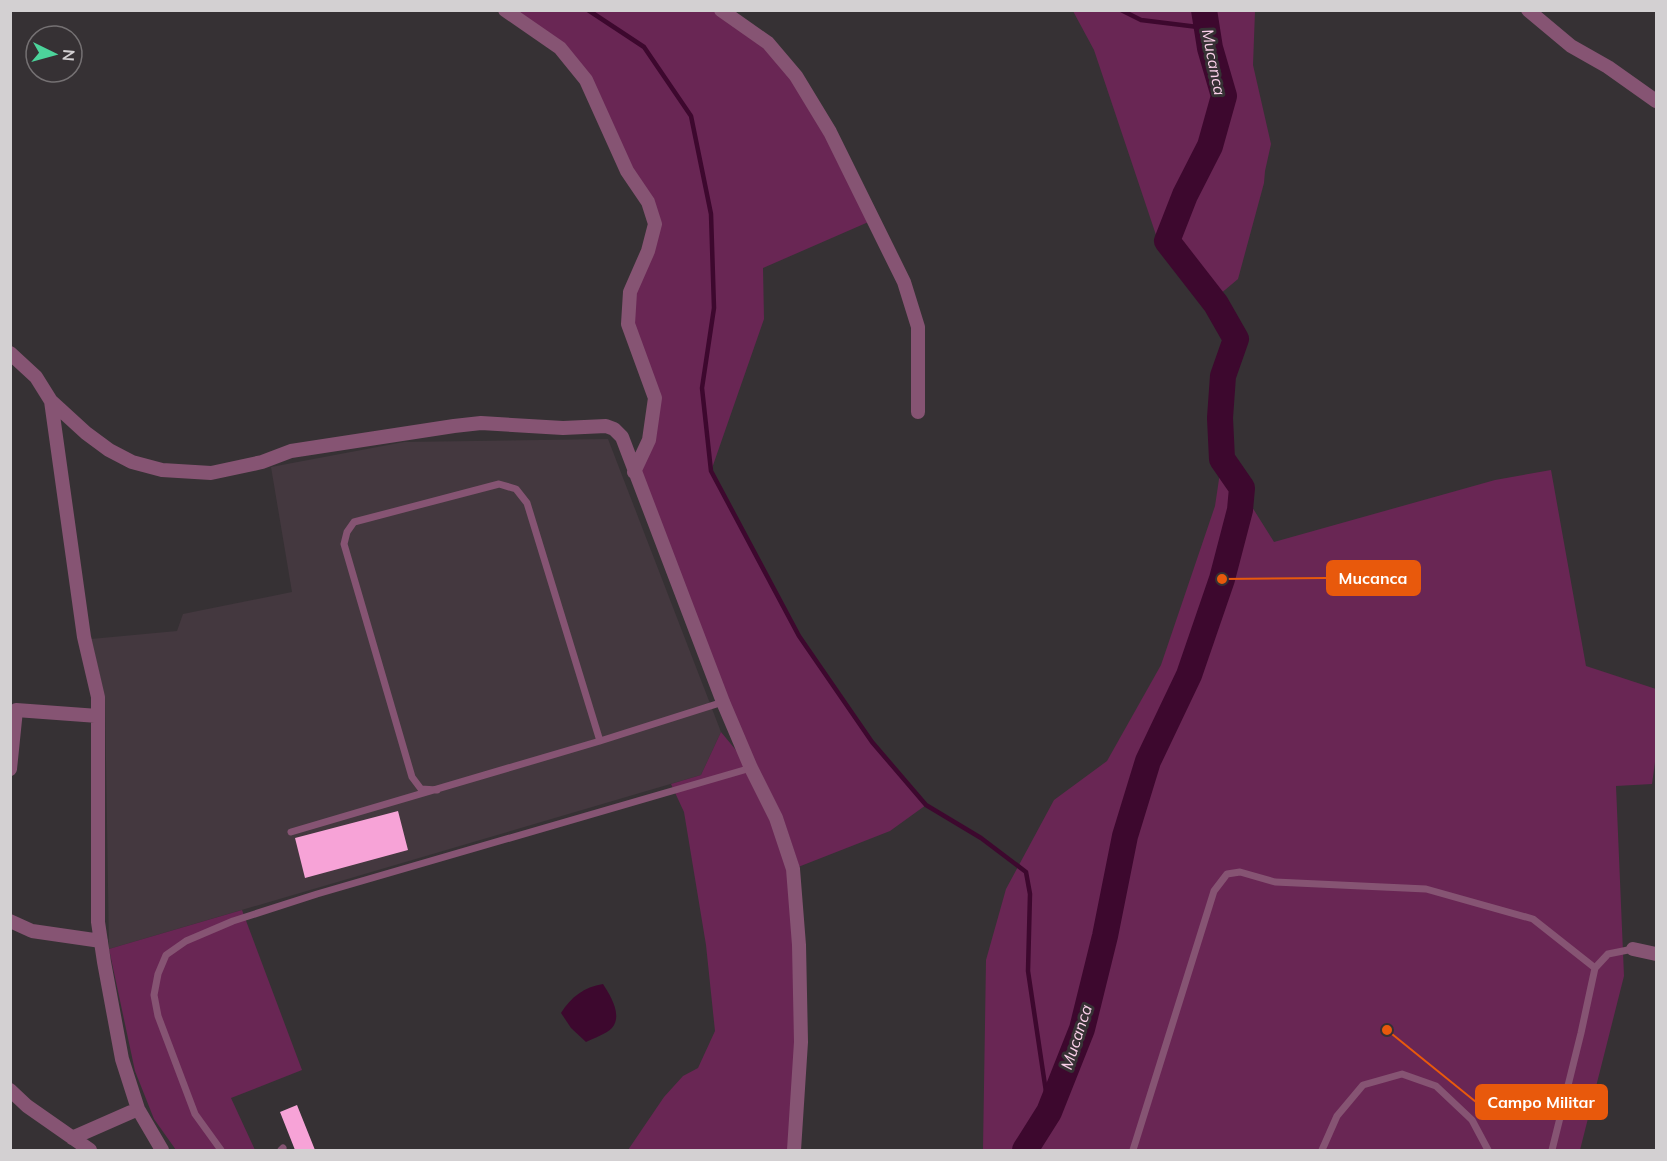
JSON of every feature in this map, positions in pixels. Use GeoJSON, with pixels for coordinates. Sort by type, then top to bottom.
{"type":"FeatureCollection","features":[{"type":"Feature","properties":{"kind":"street"},"geometry":{"type":"LineString","coordinates":[[505,10],[560,48],[586,80],[627,171],[648,202],[655,224],[648,252],[630,292],[628,324],[655,399],[649,440],[634,472]]}},
{"type":"Feature","properties":{"kind":"street"},"geometry":{"type":"LineString","coordinates":[[721,10],[768,43],[796,76],[830,132],[904,282],[918,327],[918,412]]}},
{"type":"Feature","properties":{"kind":"street"},"geometry":{"type":"LineString","coordinates":[[1528,10],[1571,46],[1608,67],[1656,101]]}},
{"type":"Feature","properties":{"kind":"street"},"geometry":{"type":"LineString","coordinates":[[10,353],[36,376],[51,401],[86,433],[109,450],[132,462],[162,470],[211,473],[262,462],[291,452],[410,431],[481,423],[563,428],[606,426],[614,429],[622,437],[723,702],[751,768],[776,818],[793,869],[801,1042],[794,1150]]}},
{"type":"Feature","properties":{"kind":"street"},"geometry":{"type":"LineString","coordinates":[[51,401],[84,637],[98,696],[98,922],[112,1017],[138,1109],[162,1150]]}},
{"type":"Feature","properties":{"kind":"street"},"geometry":{"type":"LineString","coordinates":[[10,769],[16,710],[98,716]]}},
{"type":"Feature","properties":{"kind":"street"},"geometry":{"type":"LineString","coordinates":[[10,921],[32,931],[101,941]]}},
{"type":"Feature","properties":{"kind":"street"},"geometry":{"type":"LineString","coordinates":[[1633,950],[1656,954]]}},
{"type":"Feature","properties":{"kind":"street"},"geometry":{"type":"LineString","coordinates":[[10,1090],[27,1106],[90,1150]]}},
{"type":"Feature","properties":{"kind":"street"},"geometry":{"type":"LineString","coordinates":[[72,1138],[138,1109]]}},
{"type":"Feature","properties":{"kind":"lane"},"geometry":{"type":"LineString","coordinates":[[436,790],[420,789],[412,777],[344,544],[347,532],[354,522],[498,484],[516,489],[527,503],[600,741]]}},
{"type":"Feature","properties":{"kind":"lane"},"geometry":{"type":"LineString","coordinates":[[291,832],[600,741],[723,702]]}},
{"type":"Feature","properties":{"kind":"lane"},"geometry":{"type":"LineString","coordinates":[[221,1150],[195,1114],[158,1017],[154,995],[158,974],[166,955],[186,941],[233,921],[317,894],[751,768]]}},
{"type":"Feature","properties":{"kind":"lane"},"geometry":{"type":"LineString","coordinates":[[1132,1150],[1214,891],[1227,874],[1240,872],[1275,882],[1426,889],[1533,920],[1595,968]]}},
{"type":"Feature","properties":{"kind":"lane"},"geometry":{"type":"LineString","coordinates":[[1552,1150],[1595,968],[1608,954],[1633,950]]}},
{"type":"Feature","properties":{"kind":"lane"},"geometry":{"type":"LineString","coordinates":[[1322,1150],[1337,1116],[1363,1085],[1402,1074],[1436,1086],[1472,1120],[1488,1150]]}},
{"type":"Feature","properties":{"kind":"shaded area"},"geometry":{"type":"Polygon","coordinates":[[[505,11],[721,11],[796,76],[873,220],[763,268],[764,319],[711,471],[799,636],[872,742],[926,805],[890,831],[793,869],[799,945],[794,1150],[628,1150],[664,1097],[683,1076],[698,1068],[715,1031],[706,945],[684,812],[671,784],[701,775],[721,732],[749,766],[634,472],[655,399],[628,324],[655,224],[586,80],[560,48],[505,11]]]}},
{"type":"Feature","properties":{"kind":"shaded area"},"geometry":{"type":"Polygon","coordinates":[[[1073,11],[1255,11],[1253,65],[1271,144],[1264,183],[1238,279],[1213,300],[1156,235],[1094,50],[1073,11]]]}},
{"type":"Feature","properties":{"kind":"shaded area"},"geometry":{"type":"Polygon","coordinates":[[[608,439],[721,732],[701,775],[109,949],[105,697],[91,639],[177,631],[183,614],[292,592],[271,467],[404,442],[608,439]]]}},
{"type":"Feature","properties":{"kind":"shaded area"},"geometry":{"type":"Polygon","coordinates":[[[1222,459],[1274,542],[1495,480],[1551,470],[1586,666],[1656,689],[1656,755],[1652,784],[1616,786],[1624,976],[1580,1150],[983,1150],[986,960],[1006,889],[1054,800],[1107,761],[1161,665],[1215,506],[1222,459]]]}},
{"type":"Feature","properties":{"kind":"shaded area"},"geometry":{"type":"Polygon","coordinates":[[[242,910],[302,1070],[231,1098],[255,1150],[176,1150],[154,1119],[135,1071],[109,949],[242,910]]]}},
{"type":"Feature","properties":{"kind":"shaded area"},"geometry":{"type":"Polygon","coordinates":[[[603,984],[616,1011],[615,1023],[607,1032],[586,1042],[571,1028],[561,1013],[579,994],[603,984]]]}},
{"type":"Feature","properties":{"kind":"building"},"geometry":{"type":"Polygon","coordinates":[[[398,811],[408,850],[305,878],[295,838],[398,811]]]}},
{"type":"Feature","properties":{"kind":"building"},"geometry":{"type":"Polygon","coordinates":[[[297,1105],[315,1150],[295,1150],[280,1112],[297,1105]]]}},
{"type":"Feature","properties":{"kind":"waterway"},"geometry":{"type":"LineString","coordinates":[[588,10],[644,47],[691,116],[711,214],[714,308],[702,388],[711,471],[799,636],[872,742],[926,805],[981,838],[1026,872],[1030,894],[1028,971],[1049,1112]]}},
{"type":"Feature","properties":{"kind":"waterway"},"geometry":{"type":"LineString","coordinates":[[1121,10],[1141,20],[1206,28]]}},
{"type":"Feature","properties":{"kind":"waterway","name":"Mucanca"},"geometry":{"type":"LineString","coordinates":[[1025,1150],[1049,1112],[1082,1029],[1105,936],[1125,836],[1148,761],[1189,675],[1222,579],[1240,510],[1242,488],[1222,459],[1220,418],[1223,376],[1236,339],[1216,304],[1167,241],[1185,195],[1210,146],[1224,96],[1210,48],[1204,10]]}},
{"type":"Feature","properties":{"kind":"place","name":"Mucanca"},"geometry":{"type":"Point","coordinates":[1222,579]}},
{"type":"Feature","properties":{"kind":"place","name":"Campo Militar"},"geometry":{"type":"Point","coordinates":[1387,1030]}}]}
